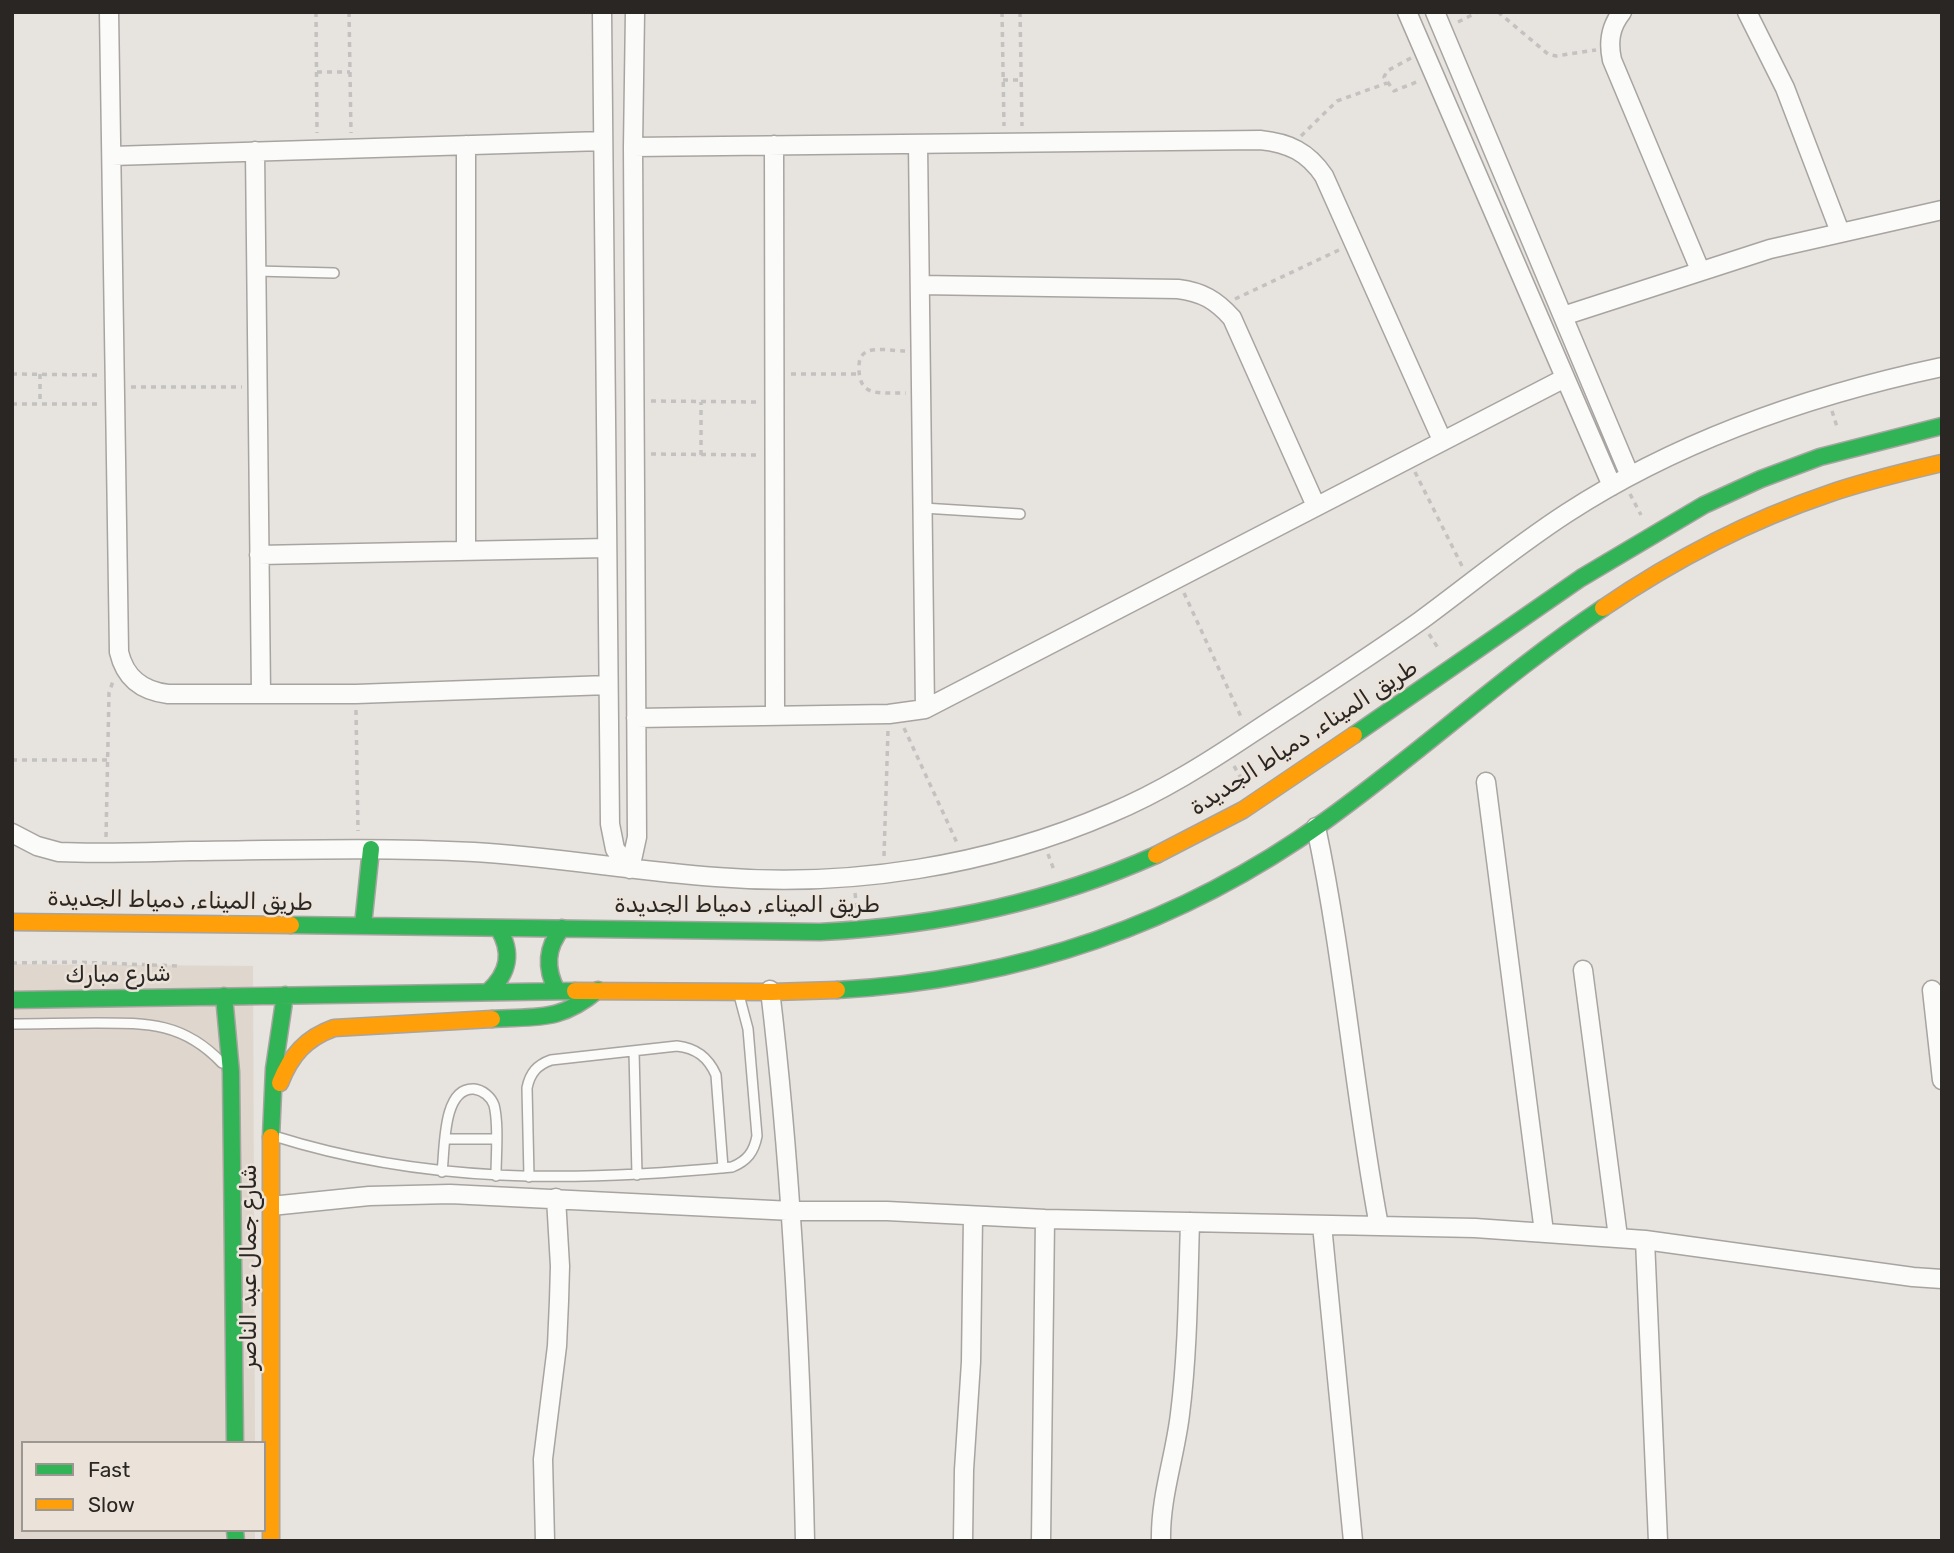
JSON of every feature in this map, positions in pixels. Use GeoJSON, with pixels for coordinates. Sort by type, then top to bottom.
{"type":"FeatureCollection","features":[{"type":"Feature","properties":{"kind":"main road","name":"طريق الميناء, دمياط الجديدة"},"geometry":{"type":"LineString","coordinates":[[12,922],[820,932],[950,920],[1014,906],[1062,892],[1138,864],[1196,836],[1255,802],[1550,600],[1706,504],[1787,468],[1871,441],[1942,426]]}},
{"type":"Feature","properties":{"kind":"main road"},"geometry":{"type":"LineString","coordinates":[[224,996],[598,990],[829,990],[898,985],[990,969],[1103,939],[1168,913],[1231,882],[1316,827],[1567,632],[1640,584],[1716,542],[1794,505],[1878,478],[1942,463]]}},
{"type":"Feature","properties":{"kind":"main road"},"geometry":{"type":"LineString","coordinates":[[363,925],[365,849]]}},
{"type":"Feature","properties":{"kind":"main road"},"geometry":{"type":"LineString","coordinates":[[488,992],[508,968],[508,946],[498,928]]}},
{"type":"Feature","properties":{"kind":"main road"},"geometry":{"type":"LineString","coordinates":[[557,991],[547,964],[551,944],[562,928]]}},
{"type":"Feature","properties":{"kind":"main road"},"geometry":{"type":"LineString","coordinates":[[271,1105],[287,1063],[294,1053],[322,1031],[346,1026],[557,1015],[579,1006],[598,990]]}},
{"type":"Feature","properties":{"kind":"main road","name":"شارع جمال عبد الناصر"},"geometry":{"type":"LineString","coordinates":[[271,1541],[271,1105],[285,995]]}},
{"type":"Feature","properties":{"kind":"main road","name":"شارع جمال عبد الناصر"},"geometry":{"type":"LineString","coordinates":[[224,996],[231,1072],[235,1441]]}},
{"type":"Feature","properties":{"kind":"main road","name":"شارع مبارك"},"geometry":{"type":"LineString","coordinates":[[12,1000],[224,996]]}},
{"type":"Feature","properties":{"kind":"main road"},"geometry":{"type":"LineString","coordinates":[[83,999],[84,1023]]}},
{"type":"Feature","properties":{"kind":"main road"},"geometry":{"type":"LineString","coordinates":[[231,1072],[233,1065],[251,1054],[265,1057],[274,1069]]}},
{"type":"Feature","properties":{"kind":"street"},"geometry":{"type":"LineString","coordinates":[[110,12],[119,652],[126,671],[144,688],[155,693],[356,694],[608,685]]}},
{"type":"Feature","properties":{"kind":"street"},"geometry":{"type":"LineString","coordinates":[[602,12],[611,836],[622,860],[630,869]]}},
{"type":"Feature","properties":{"kind":"street"},"geometry":{"type":"LineString","coordinates":[[630,869],[638,837],[633,147],[635,12]]}},
{"type":"Feature","properties":{"kind":"street"},"geometry":{"type":"LineString","coordinates":[[1407,12],[1565,378],[1621,481]]}},
{"type":"Feature","properties":{"kind":"street"},"geometry":{"type":"LineString","coordinates":[[1435,12],[1563,316],[1621,481]]}},
{"type":"Feature","properties":{"kind":"street"},"geometry":{"type":"LineString","coordinates":[[1622,12],[1613,25],[1609,48],[1612,60],[1700,270]]}},
{"type":"Feature","properties":{"kind":"street"},"geometry":{"type":"LineString","coordinates":[[1747,12],[1785,88],[1840,232]]}},
{"type":"Feature","properties":{"kind":"street"},"geometry":{"type":"LineString","coordinates":[[633,147],[1260,140],[1291,146],[1316,163],[1324,176],[1442,440]]}},
{"type":"Feature","properties":{"kind":"street"},"geometry":{"type":"LineString","coordinates":[[111,156],[603,141]]}},
{"type":"Feature","properties":{"kind":"street"},"geometry":{"type":"LineString","coordinates":[[918,144],[925,709]]}},
{"type":"Feature","properties":{"kind":"street"},"geometry":{"type":"LineString","coordinates":[[466,145],[466,551]]}},
{"type":"Feature","properties":{"kind":"street"},"geometry":{"type":"LineString","coordinates":[[774,145],[775,715]]}},
{"type":"Feature","properties":{"kind":"street"},"geometry":{"type":"LineString","coordinates":[[255,151],[261,694]]}},
{"type":"Feature","properties":{"kind":"street"},"geometry":{"type":"LineString","coordinates":[[1563,316],[1770,249],[1942,209]]}},
{"type":"Feature","properties":{"kind":"street"},"geometry":{"type":"LineString","coordinates":[[920,285],[1178,289],[1194,291],[1208,297],[1232,318],[1316,506]]}},
{"type":"Feature","properties":{"kind":"street"},"geometry":{"type":"LineString","coordinates":[[12,833],[37,846],[59,852],[365,849],[475,852],[630,869],[781,880],[854,877],[964,859],[1042,839],[1115,812],[1165,788],[1226,752],[1420,620],[1521,544],[1621,481],[1701,441],[1759,417],[1827,396],[1942,367]]}},
{"type":"Feature","properties":{"kind":"street"},"geometry":{"type":"LineString","coordinates":[[636,718],[893,714],[925,709],[1565,378]]}},
{"type":"Feature","properties":{"kind":"street"},"geometry":{"type":"LineString","coordinates":[[259,555],[607,548]]}},
{"type":"Feature","properties":{"kind":"street"},"geometry":{"type":"LineString","coordinates":[[1486,782],[1544,1232]]}},
{"type":"Feature","properties":{"kind":"street"},"geometry":{"type":"LineString","coordinates":[[1316,827],[1330,893],[1353,1045],[1364,1145],[1379,1226]]}},
{"type":"Feature","properties":{"kind":"street"},"geometry":{"type":"LineString","coordinates":[[1583,970],[1618,1237]]}},
{"type":"Feature","properties":{"kind":"street"},"geometry":{"type":"LineString","coordinates":[[770,990],[792,1211],[800,1354],[805,1541]]}},
{"type":"Feature","properties":{"kind":"street"},"geometry":{"type":"LineString","coordinates":[[1933,990],[1942,1080]]}},
{"type":"Feature","properties":{"kind":"street"},"geometry":{"type":"LineString","coordinates":[[271,1206],[369,1196],[417,1195],[556,1198],[792,1211],[887,1211],[973,1217],[1544,1232],[1646,1240],[1900,1276],[1942,1279]]}},
{"type":"Feature","properties":{"kind":"street"},"geometry":{"type":"LineString","coordinates":[[545,1541],[543,1459],[557,1346],[559,1301],[556,1198]]}},
{"type":"Feature","properties":{"kind":"street"},"geometry":{"type":"LineString","coordinates":[[963,1541],[964,1470],[971,1362],[973,1217]]}},
{"type":"Feature","properties":{"kind":"street"},"geometry":{"type":"LineString","coordinates":[[1041,1541],[1045,1219]]}},
{"type":"Feature","properties":{"kind":"street"},"geometry":{"type":"LineString","coordinates":[[1161,1541],[1165,1484],[1180,1419],[1185,1368],[1190,1222]]}},
{"type":"Feature","properties":{"kind":"street"},"geometry":{"type":"LineString","coordinates":[[1322,1225],[1353,1541]]}},
{"type":"Feature","properties":{"kind":"street"},"geometry":{"type":"LineString","coordinates":[[1646,1240],[1658,1541]]}},
{"type":"Feature","properties":{"kind":"lane"},"geometry":{"type":"LineString","coordinates":[[256,271],[334,273]]}},
{"type":"Feature","properties":{"kind":"lane"},"geometry":{"type":"LineString","coordinates":[[923,508],[1020,514]]}},
{"type":"Feature","properties":{"kind":"lane"},"geometry":{"type":"LineString","coordinates":[[271,1136],[356,1158],[442,1172],[496,1176],[637,1175],[732,1167],[747,1159],[756,1145],[757,1136],[748,1030],[737,990]]}},
{"type":"Feature","properties":{"kind":"lane"},"geometry":{"type":"LineString","coordinates":[[12,1024],[139,1023],[172,1029],[200,1043],[231,1072]]}},
{"type":"Feature","properties":{"kind":"lane"},"geometry":{"type":"LineString","coordinates":[[529,1177],[527,1087],[532,1073],[544,1063],[551,1060],[685,1047],[708,1060],[716,1075],[723,1168]]}},
{"type":"Feature","properties":{"kind":"lane"},"geometry":{"type":"LineString","coordinates":[[634,1051],[637,1175]]}},
{"type":"Feature","properties":{"kind":"lane"},"geometry":{"type":"LineString","coordinates":[[442,1172],[451,1104],[460,1093],[474,1089],[492,1100],[494,1107],[496,1176]]}},
{"type":"Feature","properties":{"kind":"lane"},"geometry":{"type":"LineString","coordinates":[[446,1139],[495,1139]]}},
{"type":"Feature","properties":{"kind":"path"},"geometry":{"type":"LineString","coordinates":[[316,12],[318,149]]}},
{"type":"Feature","properties":{"kind":"path"},"geometry":{"type":"LineString","coordinates":[[349,12],[351,148]]}},
{"type":"Feature","properties":{"kind":"path"},"geometry":{"type":"LineString","coordinates":[[1002,12],[1003,80],[1013,142]]}},
{"type":"Feature","properties":{"kind":"path"},"geometry":{"type":"LineString","coordinates":[[1013,142],[1021,80],[1020,12]]}},
{"type":"Feature","properties":{"kind":"path"},"geometry":{"type":"LineString","coordinates":[[1443,30],[1478,12]]}},
{"type":"Feature","properties":{"kind":"path"},"geometry":{"type":"LineString","coordinates":[[1498,12],[1548,54],[1565,55],[1609,48]]}},
{"type":"Feature","properties":{"kind":"path"},"geometry":{"type":"LineString","coordinates":[[1424,51],[1387,71],[1384,77],[1391,90],[1397,91],[1434,74]]}},
{"type":"Feature","properties":{"kind":"path"},"geometry":{"type":"LineString","coordinates":[[316,72],[350,72]]}},
{"type":"Feature","properties":{"kind":"path"},"geometry":{"type":"LineString","coordinates":[[1003,80],[1021,80]]}},
{"type":"Feature","properties":{"kind":"path"},"geometry":{"type":"LineString","coordinates":[[1291,146],[1337,102],[1387,83]]}},
{"type":"Feature","properties":{"kind":"path"},"geometry":{"type":"LineString","coordinates":[[1221,306],[1354,243]]}},
{"type":"Feature","properties":{"kind":"path"},"geometry":{"type":"LineString","coordinates":[[921,351],[868,351],[862,355],[859,362],[860,382],[871,392],[921,393]]}},
{"type":"Feature","properties":{"kind":"path"},"geometry":{"type":"LineString","coordinates":[[12,374],[40,374],[115,389]]}},
{"type":"Feature","properties":{"kind":"path"},"geometry":{"type":"LineString","coordinates":[[40,374],[40,404]]}},
{"type":"Feature","properties":{"kind":"path"},"geometry":{"type":"LineString","coordinates":[[775,375],[859,374]]}},
{"type":"Feature","properties":{"kind":"path"},"geometry":{"type":"LineString","coordinates":[[12,404],[40,404],[115,389],[257,387]]}},
{"type":"Feature","properties":{"kind":"path"},"geometry":{"type":"LineString","coordinates":[[1827,396],[1844,450]]}},
{"type":"Feature","properties":{"kind":"path"},"geometry":{"type":"LineString","coordinates":[[635,401],[775,402]]}},
{"type":"Feature","properties":{"kind":"path"},"geometry":{"type":"LineString","coordinates":[[701,402],[701,454]]}},
{"type":"Feature","properties":{"kind":"path"},"geometry":{"type":"LineString","coordinates":[[635,454],[775,455]]}},
{"type":"Feature","properties":{"kind":"path"},"geometry":{"type":"LineString","coordinates":[[1408,457],[1471,584]]}},
{"type":"Feature","properties":{"kind":"path"},"geometry":{"type":"LineString","coordinates":[[1621,481],[1652,535]]}},
{"type":"Feature","properties":{"kind":"path"},"geometry":{"type":"LineString","coordinates":[[1177,578],[1250,735]]}},
{"type":"Feature","properties":{"kind":"path"},"geometry":{"type":"LineString","coordinates":[[1420,620],[1451,668]]}},
{"type":"Feature","properties":{"kind":"path"},"geometry":{"type":"LineString","coordinates":[[106,853],[109,693],[114,680],[126,671]]}},
{"type":"Feature","properties":{"kind":"path"},"geometry":{"type":"LineString","coordinates":[[356,694],[365,849]]}},
{"type":"Feature","properties":{"kind":"path"},"geometry":{"type":"LineString","coordinates":[[893,714],[964,859]]}},
{"type":"Feature","properties":{"kind":"path"},"geometry":{"type":"LineString","coordinates":[[884,873],[893,714]]}},
{"type":"Feature","properties":{"kind":"path"},"geometry":{"type":"LineString","coordinates":[[1226,752],[1255,802]]}},
{"type":"Feature","properties":{"kind":"path"},"geometry":{"type":"LineString","coordinates":[[12,760],[107,760]]}},
{"type":"Feature","properties":{"kind":"path"},"geometry":{"type":"LineString","coordinates":[[1042,839],[1062,892]]}},
{"type":"Feature","properties":{"kind":"path"},"geometry":{"type":"LineString","coordinates":[[854,877],[859,930]]}},
{"type":"Feature","properties":{"kind":"path"},"geometry":{"type":"LineString","coordinates":[[12,963],[87,962],[179,966]]}},
{"type":"Feature","properties":{"kind":"shaded area"},"geometry":{"type":"Polygon","coordinates":[[[12,964],[253,966],[255,1441],[21,1441],[21,1532],[255,1532],[255,1541],[12,1541],[12,964]]]}},
{"type":"Feature","properties":{"kind":"traffic: fast"},"geometry":{"type":"LineString","coordinates":[[1354,735],[1581,578],[1704,505],[1761,479],[1820,457],[1942,426]]}},
{"type":"Feature","properties":{"kind":"traffic: fast"},"geometry":{"type":"LineString","coordinates":[[837,990],[904,984],[969,974],[1032,960],[1094,941],[1154,918],[1212,890],[1269,858],[1325,821],[1532,659],[1603,608]]}},
{"type":"Feature","properties":{"kind":"traffic: fast"},"geometry":{"type":"LineString","coordinates":[[363,925],[371,849]]}},
{"type":"Feature","properties":{"kind":"traffic: fast"},"geometry":{"type":"LineString","coordinates":[[291,925],[820,932],[864,929],[950,918],[1034,899],[1116,872],[1156,855]]}},
{"type":"Feature","properties":{"kind":"traffic: fast"},"geometry":{"type":"LineString","coordinates":[[488,992],[501,977],[506,962],[506,945],[498,928]]}},
{"type":"Feature","properties":{"kind":"traffic: fast"},"geometry":{"type":"LineString","coordinates":[[557,991],[550,974],[549,958],[553,943],[562,928]]}},
{"type":"Feature","properties":{"kind":"traffic: fast"},"geometry":{"type":"LineString","coordinates":[[492,1019],[536,1017],[560,1012],[572,1008],[598,990]]}},
{"type":"Feature","properties":{"kind":"traffic: fast"},"geometry":{"type":"LineString","coordinates":[[12,1000],[575,991]]}},
{"type":"Feature","properties":{"kind":"traffic: fast"},"geometry":{"type":"LineString","coordinates":[[271,1137],[274,1069],[285,995]]}},
{"type":"Feature","properties":{"kind":"traffic: fast"},"geometry":{"type":"LineString","coordinates":[[224,996],[231,1072],[235,1441]]}},
{"type":"Feature","properties":{"kind":"traffic: fast"},"geometry":{"type":"LineString","coordinates":[[235,1532],[236,1541]]}},
{"type":"Feature","properties":{"kind":"traffic: slow"},"geometry":{"type":"LineString","coordinates":[[1603,608],[1683,558],[1769,517],[1842,489],[1942,463]]}},
{"type":"Feature","properties":{"kind":"traffic: slow"},"geometry":{"type":"LineString","coordinates":[[1156,855],[1243,810],[1354,735]]}},
{"type":"Feature","properties":{"kind":"traffic: slow"},"geometry":{"type":"LineString","coordinates":[[12,922],[291,925]]}},
{"type":"Feature","properties":{"kind":"traffic: slow"},"geometry":{"type":"LineString","coordinates":[[575,991],[837,990]]}},
{"type":"Feature","properties":{"kind":"traffic: slow"},"geometry":{"type":"LineString","coordinates":[[280,1083],[289,1064],[301,1049],[315,1037],[334,1028],[492,1019]]}},
{"type":"Feature","properties":{"kind":"traffic: slow"},"geometry":{"type":"LineString","coordinates":[[271,1137],[271,1541]]}}]}
